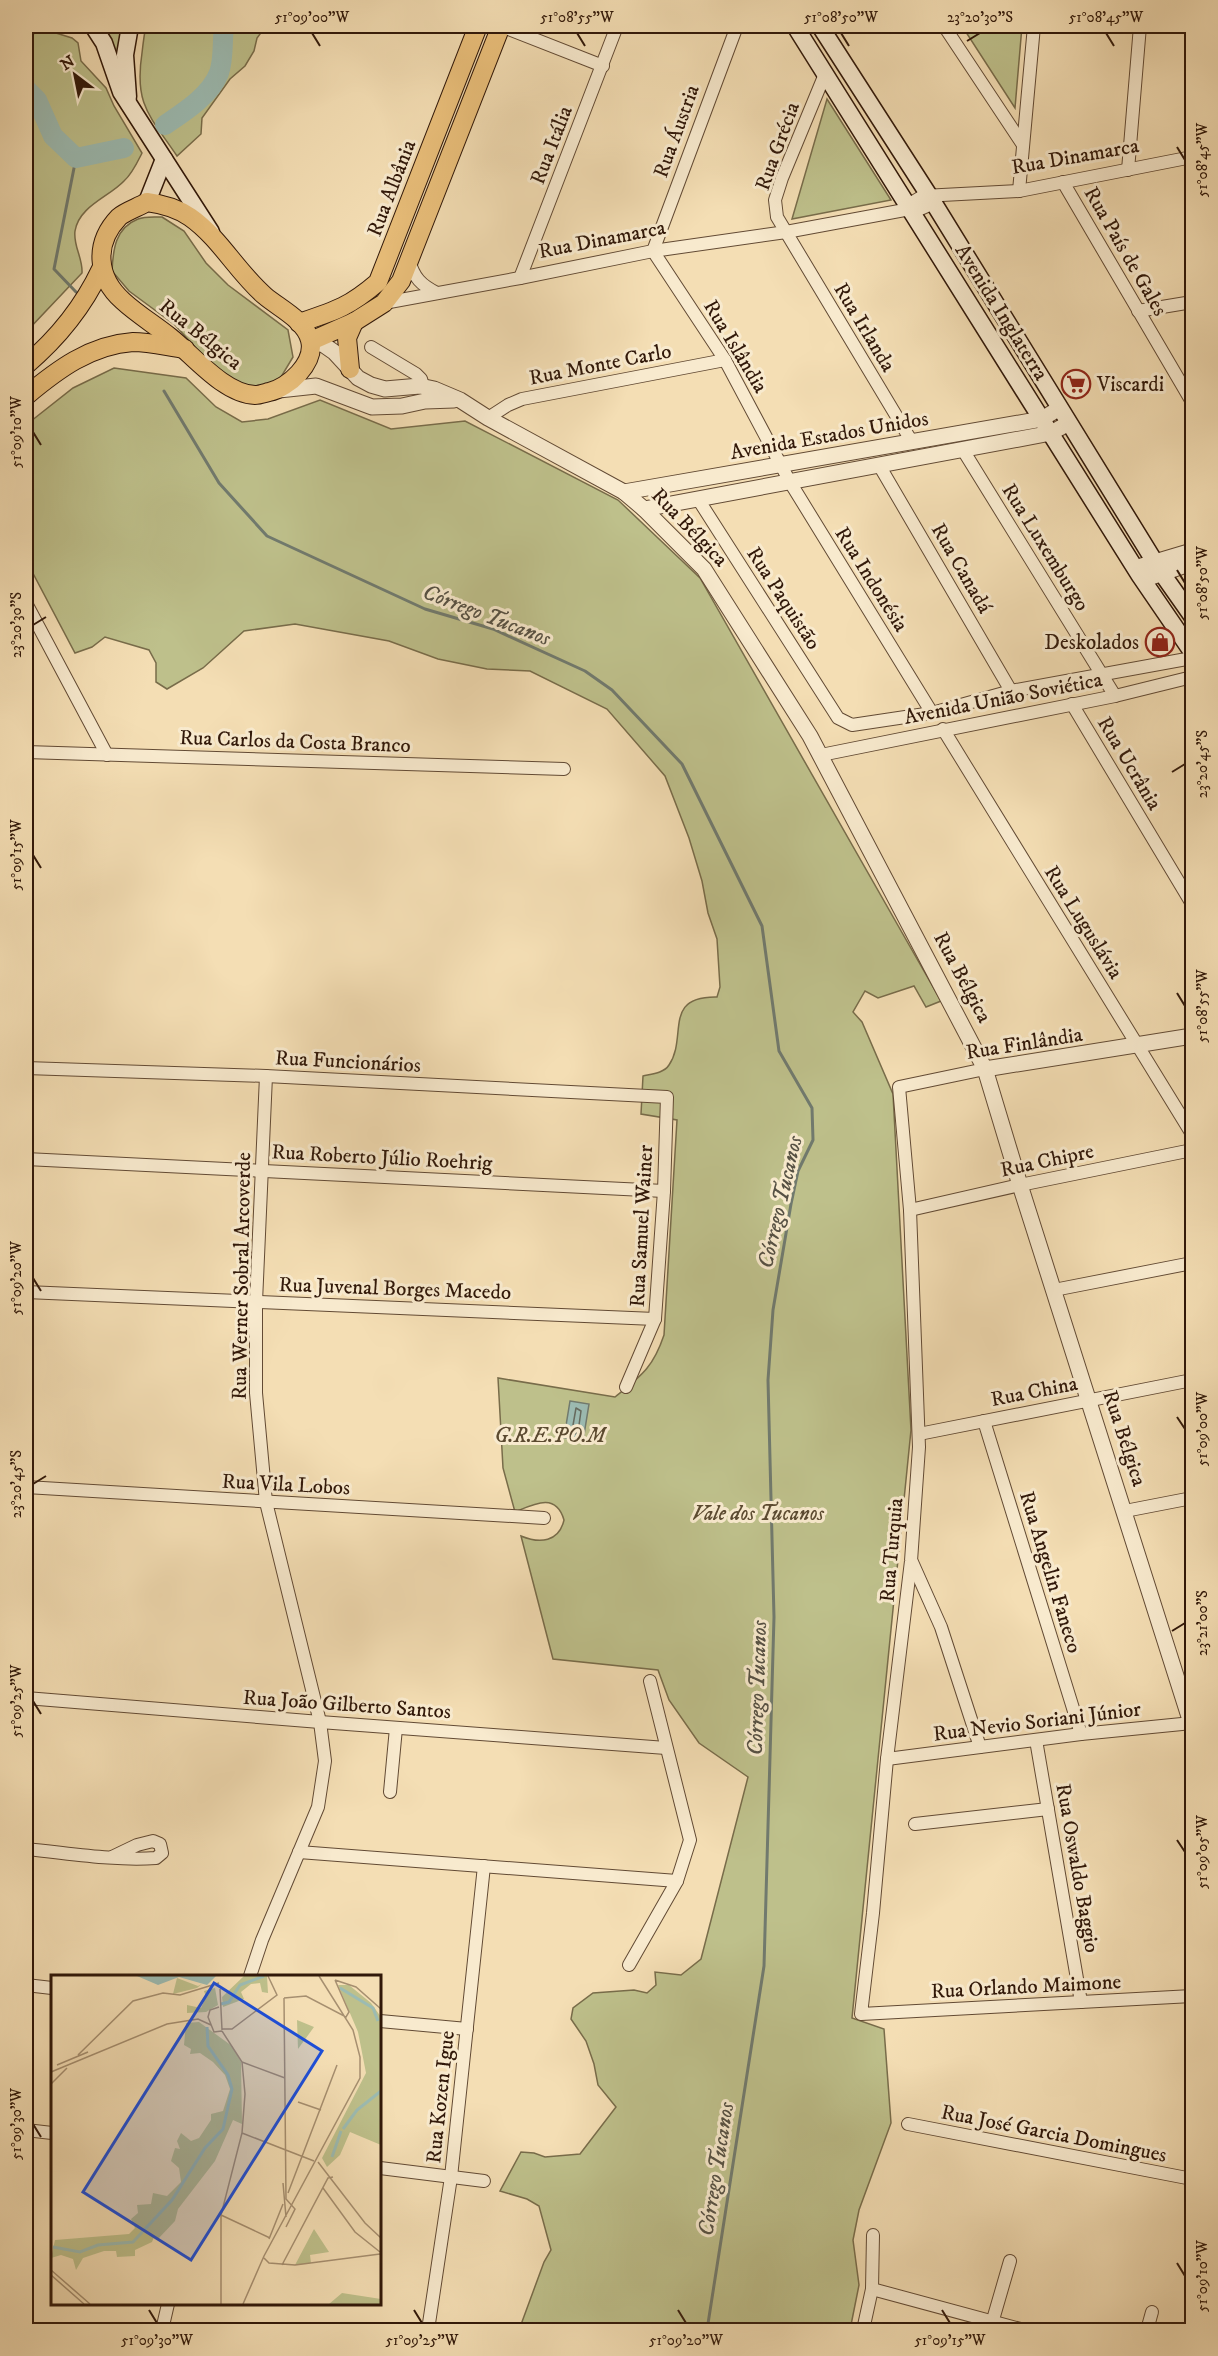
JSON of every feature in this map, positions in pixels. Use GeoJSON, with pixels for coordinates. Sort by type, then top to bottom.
{"type":"FeatureCollection","features":[{"type":"Feature","properties":{"kind":"main road","name":"Rua Bélgica"},"geometry":{"type":"LineString","coordinates":[[93,26],[104,44],[116,81],[129,104],[214,238],[265,296],[299,323],[311,341]]}},
{"type":"Feature","properties":{"kind":"main road","name":"Rua Bélgica"},"geometry":{"type":"LineString","coordinates":[[129,104],[125,55],[130,26]]}},
{"type":"Feature","properties":{"kind":"main road","name":"Rua Albânia"},"geometry":{"type":"LineString","coordinates":[[299,323],[343,309],[378,282],[478,26]]}},
{"type":"Feature","properties":{"kind":"main road","name":"Rua Albânia"},"geometry":{"type":"LineString","coordinates":[[384,303],[401,281],[501,26]]}},
{"type":"Feature","properties":{"kind":"main road","name":"Avenida Inglaterra"},"geometry":{"type":"LineString","coordinates":[[818,26],[930,197],[1067,424],[1157,567],[1192,616]]}},
{"type":"Feature","properties":{"kind":"main road","name":"Avenida Inglaterra"},"geometry":{"type":"LineString","coordinates":[[797,29],[1139,574],[1192,652]]}},
{"type":"Feature","properties":{"kind":"main road"},"geometry":{"type":"LineString","coordinates":[[147,202],[164,159]]}},
{"type":"Feature","properties":{"kind":"main road"},"geometry":{"type":"LineString","coordinates":[[26,365],[49,345],[87,298],[101,269],[103,239],[120,216],[147,202],[165,205],[188,216],[214,238]]}},
{"type":"Feature","properties":{"kind":"main road","name":"Rua Bélgica"},"geometry":{"type":"LineString","coordinates":[[101,269],[121,300],[231,388],[255,395],[279,390]]}},
{"type":"Feature","properties":{"kind":"main road","name":"Rua Dinamarca"},"geometry":{"type":"LineString","coordinates":[[311,341],[354,322],[384,303]]}},
{"type":"Feature","properties":{"kind":"main road"},"geometry":{"type":"LineString","coordinates":[[350,369],[347,338],[354,322]]}},
{"type":"Feature","properties":{"kind":"main road"},"geometry":{"type":"LineString","coordinates":[[279,390],[303,369],[309,355],[311,341]]}},
{"type":"Feature","properties":{"kind":"main road"},"geometry":{"type":"LineString","coordinates":[[26,396],[58,369],[93,351],[134,342],[186,350]]}},
{"type":"Feature","properties":{"kind":"street"},"geometry":{"type":"LineString","coordinates":[[501,26],[603,66]]}},
{"type":"Feature","properties":{"kind":"street","name":"Rua Itália"},"geometry":{"type":"LineString","coordinates":[[520,278],[617,26]]}},
{"type":"Feature","properties":{"kind":"street","name":"Rua Áustria"},"geometry":{"type":"LineString","coordinates":[[652,251],[737,26]]}},
{"type":"Feature","properties":{"kind":"street"},"geometry":{"type":"LineString","coordinates":[[797,29],[814,30],[818,26]]}},
{"type":"Feature","properties":{"kind":"street"},"geometry":{"type":"LineString","coordinates":[[944,26],[1023,145]]}},
{"type":"Feature","properties":{"kind":"street"},"geometry":{"type":"LineString","coordinates":[[1019,191],[1034,26]]}},
{"type":"Feature","properties":{"kind":"street"},"geometry":{"type":"LineString","coordinates":[[1128,170],[1140,26]]}},
{"type":"Feature","properties":{"kind":"street","name":"Rua Grécia"},"geometry":{"type":"LineString","coordinates":[[786,232],[777,217],[775,200],[825,74]]}},
{"type":"Feature","properties":{"kind":"street"},"geometry":{"type":"LineString","coordinates":[[1000,110],[1010,114],[1026,111]]}},
{"type":"Feature","properties":{"kind":"street","name":"Rua Dinamarca"},"geometry":{"type":"LineString","coordinates":[[384,303],[652,251],[786,232],[910,209],[913,202],[923,196],[1019,191],[1192,157]]}},
{"type":"Feature","properties":{"kind":"street","name":"Rua País de Gales"},"geometry":{"type":"LineString","coordinates":[[1063,182],[1192,402]]}},
{"type":"Feature","properties":{"kind":"street","name":"Rua Irlanda"},"geometry":{"type":"LineString","coordinates":[[786,232],[912,442]]}},
{"type":"Feature","properties":{"kind":"street","name":"Rua Islândia"},"geometry":{"type":"LineString","coordinates":[[652,251],[725,360],[781,465]]}},
{"type":"Feature","properties":{"kind":"street"},"geometry":{"type":"LineString","coordinates":[[409,260],[413,275],[423,287],[437,293]]}},
{"type":"Feature","properties":{"kind":"street"},"geometry":{"type":"LineString","coordinates":[[1138,311],[1192,302]]}},
{"type":"Feature","properties":{"kind":"street","name":"Rua Bélgica"},"geometry":{"type":"LineString","coordinates":[[311,341],[324,345],[334,352],[350,369],[371,385],[385,389],[423,386],[460,400],[488,418],[624,492],[704,569],[821,755],[985,1069],[1192,1724]]}},
{"type":"Feature","properties":{"kind":"street"},"geometry":{"type":"LineString","coordinates":[[371,347],[416,374],[423,386]]}},
{"type":"Feature","properties":{"kind":"street","name":"Rua Monte Carlo"},"geometry":{"type":"LineString","coordinates":[[488,418],[522,399],[725,360]]}},
{"type":"Feature","properties":{"kind":"street","name":"Rua Bélgica"},"geometry":{"type":"LineString","coordinates":[[279,390],[316,386],[372,407],[460,400]]}},
{"type":"Feature","properties":{"kind":"street"},"geometry":{"type":"LineString","coordinates":[[1042,419],[1058,409]]}},
{"type":"Feature","properties":{"kind":"street","name":"Avenida Estados Unidos"},"geometry":{"type":"LineString","coordinates":[[624,492],[1042,419]]}},
{"type":"Feature","properties":{"kind":"street","name":"Avenida Estados Unidos"},"geometry":{"type":"LineString","coordinates":[[644,509],[1051,433],[1067,424]]}},
{"type":"Feature","properties":{"kind":"street","name":"Rua Luxemburgo"},"geometry":{"type":"LineString","coordinates":[[963,450],[1115,696]]}},
{"type":"Feature","properties":{"kind":"street","name":"Rua Indonésia"},"geometry":{"type":"LineString","coordinates":[[781,465],[932,713]]}},
{"type":"Feature","properties":{"kind":"street","name":"Rua Canadá"},"geometry":{"type":"LineString","coordinates":[[879,465],[1011,691]]}},
{"type":"Feature","properties":{"kind":"street","name":"Rua Paquistão"},"geometry":{"type":"LineString","coordinates":[[698,499],[838,718]]}},
{"type":"Feature","properties":{"kind":"street"},"geometry":{"type":"LineString","coordinates":[[1139,574],[1192,550]]}},
{"type":"Feature","properties":{"kind":"street"},"geometry":{"type":"LineString","coordinates":[[1157,567],[1192,563]]}},
{"type":"Feature","properties":{"kind":"street"},"geometry":{"type":"LineString","coordinates":[[26,603],[107,755]]}},
{"type":"Feature","properties":{"kind":"street"},"geometry":{"type":"LineString","coordinates":[[26,626],[39,627]]}},
{"type":"Feature","properties":{"kind":"street","name":"Avenida União Soviética"},"geometry":{"type":"LineString","coordinates":[[838,718],[852,725],[932,713],[1011,691],[1192,658]]}},
{"type":"Feature","properties":{"kind":"street","name":"Avenida União Soviética"},"geometry":{"type":"LineString","coordinates":[[821,755],[1115,696],[1192,677]]}},
{"type":"Feature","properties":{"kind":"street","name":"Rua Ucrânia"},"geometry":{"type":"LineString","coordinates":[[1072,704],[1192,904]]}},
{"type":"Feature","properties":{"kind":"street","name":"Rua Luguslávia"},"geometry":{"type":"LineString","coordinates":[[943,729],[1192,1134]]}},
{"type":"Feature","properties":{"kind":"street","name":"Rua Carlos da Costa Branco"},"geometry":{"type":"LineString","coordinates":[[26,752],[564,769]]}},
{"type":"Feature","properties":{"kind":"street","name":"Rua Finlândia"},"geometry":{"type":"LineString","coordinates":[[899,1087],[985,1069],[1192,1036]]}},
{"type":"Feature","properties":{"kind":"street","name":"Rua Funcionários"},"geometry":{"type":"LineString","coordinates":[[26,1068],[266,1076],[668,1097]]}},
{"type":"Feature","properties":{"kind":"street","name":"Rua Werner Sobral Arcoverde"},"geometry":{"type":"LineString","coordinates":[[251,1975],[262,1940],[318,1807],[325,1761],[320,1722],[266,1502],[256,1393],[256,1302],[266,1076]]}},
{"type":"Feature","properties":{"kind":"street","name":"Rua Turquia"},"geometry":{"type":"LineString","coordinates":[[861,2014],[887,1760],[911,1561],[919,1434],[910,1210],[899,1087]]}},
{"type":"Feature","properties":{"kind":"street","name":"Rua Samuel Wainer"},"geometry":{"type":"LineString","coordinates":[[626,1387],[655,1319],[668,1097]]}},
{"type":"Feature","properties":{"kind":"street","name":"Rua Chipre"},"geometry":{"type":"LineString","coordinates":[[910,1210],[1192,1150]]}},
{"type":"Feature","properties":{"kind":"street","name":"Rua Roberto Júlio Roehrig"},"geometry":{"type":"LineString","coordinates":[[26,1159],[664,1191]]}},
{"type":"Feature","properties":{"kind":"street"},"geometry":{"type":"LineString","coordinates":[[1054,1290],[1192,1263]]}},
{"type":"Feature","properties":{"kind":"street","name":"Rua Juvenal Borges Macedo"},"geometry":{"type":"LineString","coordinates":[[26,1292],[655,1319]]}},
{"type":"Feature","properties":{"kind":"street","name":"Rua China"},"geometry":{"type":"LineString","coordinates":[[919,1434],[1192,1380]]}},
{"type":"Feature","properties":{"kind":"street","name":"Rua Angelin Faneco"},"geometry":{"type":"LineString","coordinates":[[984,1421],[1081,1734]]}},
{"type":"Feature","properties":{"kind":"street","name":"Rua Vila Lobos"},"geometry":{"type":"LineString","coordinates":[[26,1487],[544,1518]]}},
{"type":"Feature","properties":{"kind":"street"},"geometry":{"type":"LineString","coordinates":[[1125,1511],[1192,1498]]}},
{"type":"Feature","properties":{"kind":"street"},"geometry":{"type":"LineString","coordinates":[[911,1561],[941,1627],[980,1747]]}},
{"type":"Feature","properties":{"kind":"street"},"geometry":{"type":"LineString","coordinates":[[629,1965],[677,1881],[690,1840],[650,1681]]}},
{"type":"Feature","properties":{"kind":"street","name":"Rua João Gilberto Santos"},"geometry":{"type":"LineString","coordinates":[[26,1698],[666,1748]]}},
{"type":"Feature","properties":{"kind":"street","name":"Rua Nevio Soriani Júnior"},"geometry":{"type":"LineString","coordinates":[[887,1760],[1081,1734],[1192,1724]]}},
{"type":"Feature","properties":{"kind":"street"},"geometry":{"type":"LineString","coordinates":[[390,1792],[396,1728]]}},
{"type":"Feature","properties":{"kind":"street","name":"Rua Oswaldo Baggio"},"geometry":{"type":"LineString","coordinates":[[1036,1740],[1081,2002]]}},
{"type":"Feature","properties":{"kind":"street"},"geometry":{"type":"LineString","coordinates":[[915,1824],[1048,1809]]}},
{"type":"Feature","properties":{"kind":"street"},"geometry":{"type":"LineString","coordinates":[[26,1849],[112,1857],[137,1859],[156,1858],[162,1853],[160,1844],[153,1841],[137,1845],[112,1857]]}},
{"type":"Feature","properties":{"kind":"street"},"geometry":{"type":"LineString","coordinates":[[137,1845],[135,1850],[137,1859]]}},
{"type":"Feature","properties":{"kind":"street"},"geometry":{"type":"LineString","coordinates":[[299,1852],[677,1881]]}},
{"type":"Feature","properties":{"kind":"street","name":"Rua Kozen Igue"},"geometry":{"type":"LineString","coordinates":[[428,2331],[451,2177],[484,1866]]}},
{"type":"Feature","properties":{"kind":"street"},"geometry":{"type":"LineString","coordinates":[[26,1985],[51,1988]]}},
{"type":"Feature","properties":{"kind":"street","name":"Rua Orlando Maimone"},"geometry":{"type":"LineString","coordinates":[[861,2014],[1192,1996]]}},
{"type":"Feature","properties":{"kind":"street"},"geometry":{"type":"LineString","coordinates":[[381,2021],[467,2029]]}},
{"type":"Feature","properties":{"kind":"street","name":"Rua José Garcia Domingues"},"geometry":{"type":"LineString","coordinates":[[908,2124],[1192,2180]]}},
{"type":"Feature","properties":{"kind":"street"},"geometry":{"type":"LineString","coordinates":[[26,2130],[51,2133]]}},
{"type":"Feature","properties":{"kind":"street"},"geometry":{"type":"LineString","coordinates":[[381,2168],[484,2181]]}},
{"type":"Feature","properties":{"kind":"street"},"geometry":{"type":"LineString","coordinates":[[863,2331],[872,2289],[873,2235]]}},
{"type":"Feature","properties":{"kind":"street"},"geometry":{"type":"LineString","coordinates":[[992,2326],[1010,2261]]}},
{"type":"Feature","properties":{"kind":"street"},"geometry":{"type":"LineString","coordinates":[[872,2289],[992,2326],[1024,2331]]}},
{"type":"Feature","properties":{"kind":"street"},"geometry":{"type":"LineString","coordinates":[[162,2331],[168,2305]]}},
{"type":"Feature","properties":{"kind":"street"},"geometry":{"type":"LineString","coordinates":[[1147,2331],[1152,2312]]}},
{"type":"Feature","properties":{"kind":"green space"},"geometry":{"type":"Polygon","coordinates":[[[122,26],[117,54],[114,54],[103,27],[122,26]]]}},
{"type":"Feature","properties":{"kind":"green space"},"geometry":{"type":"Polygon","coordinates":[[[146,26],[266,26],[257,38],[254,51],[245,66],[230,79],[202,118],[201,134],[177,156],[152,120],[142,98],[140,71],[146,26]]]}},
{"type":"Feature","properties":{"kind":"green space"},"geometry":{"type":"Polygon","coordinates":[[[962,26],[1022,26],[1015,108],[962,26]]]}},
{"type":"Feature","properties":{"kind":"green space"},"geometry":{"type":"Polygon","coordinates":[[[43,29],[72,38],[78,43],[81,61],[106,88],[142,153],[127,178],[82,215],[75,236],[82,273],[26,332],[26,43],[37,30],[43,29]]]}},
{"type":"Feature","properties":{"kind":"green space"},"geometry":{"type":"Polygon","coordinates":[[[827,99],[891,200],[792,219],[827,99]]]}},
{"type":"Feature","properties":{"kind":"green space"},"geometry":{"type":"Polygon","coordinates":[[[162,217],[184,231],[206,263],[228,285],[288,330],[293,357],[278,382],[250,391],[226,377],[175,325],[129,291],[112,271],[117,240],[124,228],[141,218],[162,217]]]}},
{"type":"Feature","properties":{"kind":"green space","name":"Vale dos Tucanos"},"geometry":{"type":"Polygon","coordinates":[[[114,368],[186,378],[216,407],[242,422],[268,419],[320,400],[391,429],[465,421],[618,500],[700,578],[941,1001],[926,1007],[914,986],[878,998],[865,991],[853,1012],[862,1022],[893,1094],[911,1430],[852,2018],[884,2029],[891,2123],[859,2210],[853,2240],[859,2285],[850,2330],[519,2330],[544,2262],[551,2250],[539,2206],[527,2199],[500,2191],[521,2152],[545,2157],[580,2154],[616,2107],[598,2085],[586,2041],[571,2019],[573,2008],[593,1993],[634,1990],[647,1993],[656,1985],[655,1972],[681,1975],[701,1959],[748,1777],[699,1743],[669,1700],[658,1670],[553,1659],[521,1536],[535,1540],[548,1539],[558,1533],[564,1520],[556,1506],[544,1502],[515,1512],[503,1468],[498,1378],[615,1397],[651,1364],[664,1335],[677,1120],[641,1114],[643,1076],[654,1074],[669,1065],[677,1042],[680,1020],[689,1003],[700,998],[717,997],[720,987],[717,939],[689,838],[665,776],[607,709],[530,671],[487,669],[438,659],[389,641],[295,624],[244,631],[203,668],[167,689],[156,682],[156,663],[149,650],[105,637],[92,647],[75,653],[26,560],[26,425],[73,388],[114,368]]]}},
{"type":"Feature","properties":{"kind":"water"},"geometry":{"type":"Polygon","coordinates":[[[570,1401],[589,1404],[583,1441],[564,1438],[570,1401]]]}},
{"type":"Feature","properties":{"kind":"waterway"},"geometry":{"type":"LineString","coordinates":[[165,125],[196,103],[215,81],[222,62],[224,26]]}},
{"type":"Feature","properties":{"kind":"waterway"},"geometry":{"type":"LineString","coordinates":[[26,89],[37,100],[53,136],[76,158],[124,148]]}},
{"type":"Feature","properties":{"kind":"waterway","name":"Córrego Tucanos"},"geometry":{"type":"LineString","coordinates":[[76,158],[54,269],[76,292]]}},
{"type":"Feature","properties":{"kind":"waterway","name":"Córrego Tucanos"},"geometry":{"type":"LineString","coordinates":[[164,391],[219,483],[267,536],[425,609],[493,629],[585,671],[612,690],[682,764],[762,926],[779,1051],[812,1108],[813,1140],[798,1171],[773,1310],[768,1380],[774,1617],[764,1966],[707,2330]]}},
{"type":"Feature","properties":{"kind":"place","name":"Viscardi"},"geometry":{"type":"Point","coordinates":[1076,384]}},
{"type":"Feature","properties":{"kind":"place","name":"Deskolados"},"geometry":{"type":"Point","coordinates":[1160,642]}},
{"type":"Feature","properties":{"kind":"park label","name":"G.R.E.PO.M"},"geometry":{"type":"Point","coordinates":[550,1435]}}]}
